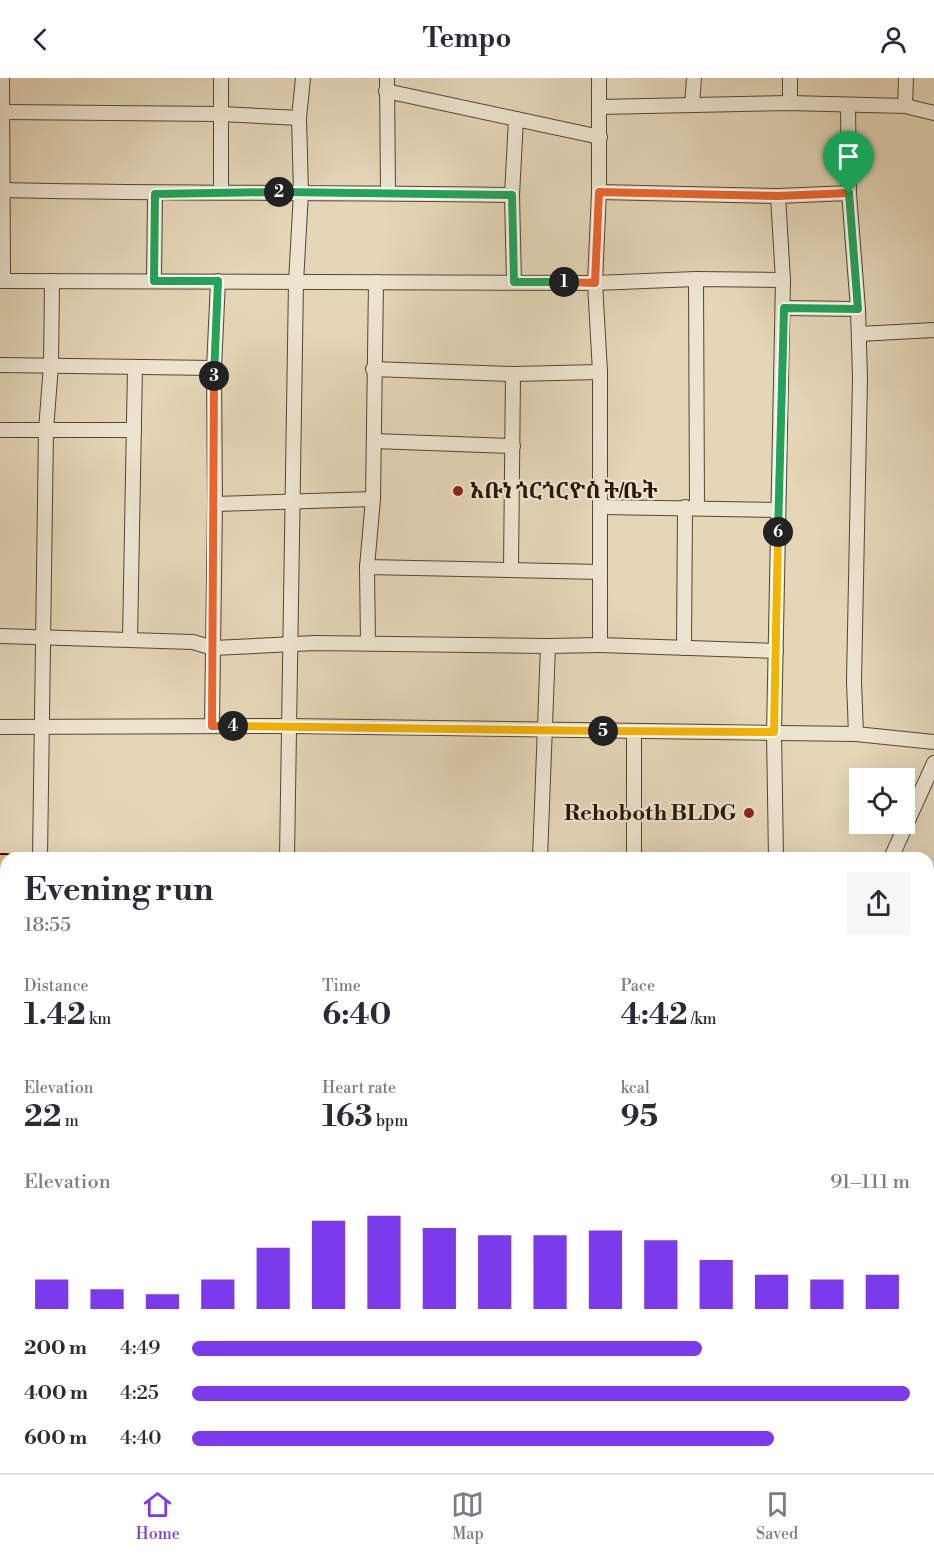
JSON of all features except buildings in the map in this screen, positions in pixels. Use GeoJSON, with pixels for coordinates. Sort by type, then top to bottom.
{"type":"FeatureCollection","features":[{"type":"Feature","properties":{"kind":"street"},"geometry":{"type":"LineString","coordinates":[[2,78],[2,281],[595,283],[696,279],[783,280]]}},
{"type":"Feature","properties":{"kind":"street"},"geometry":{"type":"LineString","coordinates":[[221,78],[221,191]]}},
{"type":"Feature","properties":{"kind":"street"},"geometry":{"type":"LineString","coordinates":[[287,852],[296,282],[301,193],[299,118],[303,78]]}},
{"type":"Feature","properties":{"kind":"street"},"geometry":{"type":"LineString","coordinates":[[599,78],[599,192],[595,283],[600,372],[602,507],[600,645]]}},
{"type":"Feature","properties":{"kind":"street"},"geometry":{"type":"LineString","coordinates":[[692,105],[694,78]]}},
{"type":"Feature","properties":{"kind":"street"},"geometry":{"type":"LineString","coordinates":[[790,78],[790,103]]}},
{"type":"Feature","properties":{"kind":"street"},"geometry":{"type":"LineString","coordinates":[[905,106],[906,78]]}},
{"type":"Feature","properties":{"kind":"street"},"geometry":{"type":"LineString","coordinates":[[388,192],[387,85],[516,119],[600,137]]}},
{"type":"Feature","properties":{"kind":"street"},"geometry":{"type":"LineString","coordinates":[[600,107],[790,103],[905,106],[934,113]]}},
{"type":"Feature","properties":{"kind":"street"},"geometry":{"type":"LineString","coordinates":[[848,105],[849,193],[859,334],[854,682],[856,734]]}},
{"type":"Feature","properties":{"kind":"street"},"geometry":{"type":"LineString","coordinates":[[2,112],[221,114],[299,118]]}},
{"type":"Feature","properties":{"kind":"street"},"geometry":{"type":"LineString","coordinates":[[514,282],[512,195],[516,119]]}},
{"type":"Feature","properties":{"kind":"street"},"geometry":{"type":"LineString","coordinates":[[3,190],[155,194],[221,191],[512,195]]}},
{"type":"Feature","properties":{"kind":"street"},"geometry":{"type":"LineString","coordinates":[[599,192],[778,196],[849,193]]}},
{"type":"Feature","properties":{"kind":"street"},"geometry":{"type":"LineString","coordinates":[[154,281],[155,194]]}},
{"type":"Feature","properties":{"kind":"street"},"geometry":{"type":"LineString","coordinates":[[776,852],[774,732],[784,308],[778,196]]}},
{"type":"Feature","properties":{"kind":"street"},"geometry":{"type":"LineString","coordinates":[[684,648],[691,508],[696,279]]}},
{"type":"Feature","properties":{"kind":"street"},"geometry":{"type":"LineString","coordinates":[[40,852],[45,638],[46,430],[51,365],[52,281]]}},
{"type":"Feature","properties":{"kind":"street"},"geometry":{"type":"LineString","coordinates":[[212,726],[214,368],[218,281]]}},
{"type":"Feature","properties":{"kind":"street"},"geometry":{"type":"LineString","coordinates":[[368,643],[367,567],[373,500],[373,369],[376,282]]}},
{"type":"Feature","properties":{"kind":"street"},"geometry":{"type":"LineString","coordinates":[[784,308],[858,309]]}},
{"type":"Feature","properties":{"kind":"street"},"geometry":{"type":"LineString","coordinates":[[859,334],[934,330]]}},
{"type":"Feature","properties":{"kind":"street"},"geometry":{"type":"LineString","coordinates":[[0,365],[214,368]]}},
{"type":"Feature","properties":{"kind":"street"},"geometry":{"type":"LineString","coordinates":[[130,640],[135,367]]}},
{"type":"Feature","properties":{"kind":"street"},"geometry":{"type":"LineString","coordinates":[[373,369],[513,374],[600,372]]}},
{"type":"Feature","properties":{"kind":"street"},"geometry":{"type":"LineString","coordinates":[[511,569],[513,374]]}},
{"type":"Feature","properties":{"kind":"street"},"geometry":{"type":"LineString","coordinates":[[0,430],[134,430]]}},
{"type":"Feature","properties":{"kind":"street"},"geometry":{"type":"LineString","coordinates":[[374,441],[513,446]]}},
{"type":"Feature","properties":{"kind":"street"},"geometry":{"type":"LineString","coordinates":[[214,504],[373,500]]}},
{"type":"Feature","properties":{"kind":"street"},"geometry":{"type":"LineString","coordinates":[[602,507],[778,510]]}},
{"type":"Feature","properties":{"kind":"street"},"geometry":{"type":"LineString","coordinates":[[367,567],[600,572]]}},
{"type":"Feature","properties":{"kind":"street"},"geometry":{"type":"LineString","coordinates":[[0,636],[193,642],[213,648],[368,643],[600,645],[776,651]]}},
{"type":"Feature","properties":{"kind":"street"},"geometry":{"type":"LineString","coordinates":[[540,852],[548,646]]}},
{"type":"Feature","properties":{"kind":"street"},"geometry":{"type":"LineString","coordinates":[[0,727],[289,726],[545,731],[774,732],[856,734],[934,742]]}},
{"type":"Feature","properties":{"kind":"street"},"geometry":{"type":"LineString","coordinates":[[634,731],[634,852]]}},
{"type":"Feature","properties":{"kind":"street"},"geometry":{"type":"LineString","coordinates":[[894,852],[934,763]]}},
{"type":"Feature","properties":{"kind":"place","name":"አቡነ ጎርጎርዮስ ት/ቤት"},"geometry":{"type":"Point","coordinates":[458,491]}},
{"type":"Feature","properties":{"kind":"place","name":"Rehoboth BLDG"},"geometry":{"type":"Point","coordinates":[749,813]}},
{"type":"Feature","properties":{"kind":"route"},"geometry":{"type":"LineString","coordinates":[[221,191],[512,195],[514,282],[595,283],[599,192],[778,196],[849,193],[858,309],[784,308],[774,732],[212,726],[214,368],[218,281],[154,281],[155,194],[221,191]]}}]}
